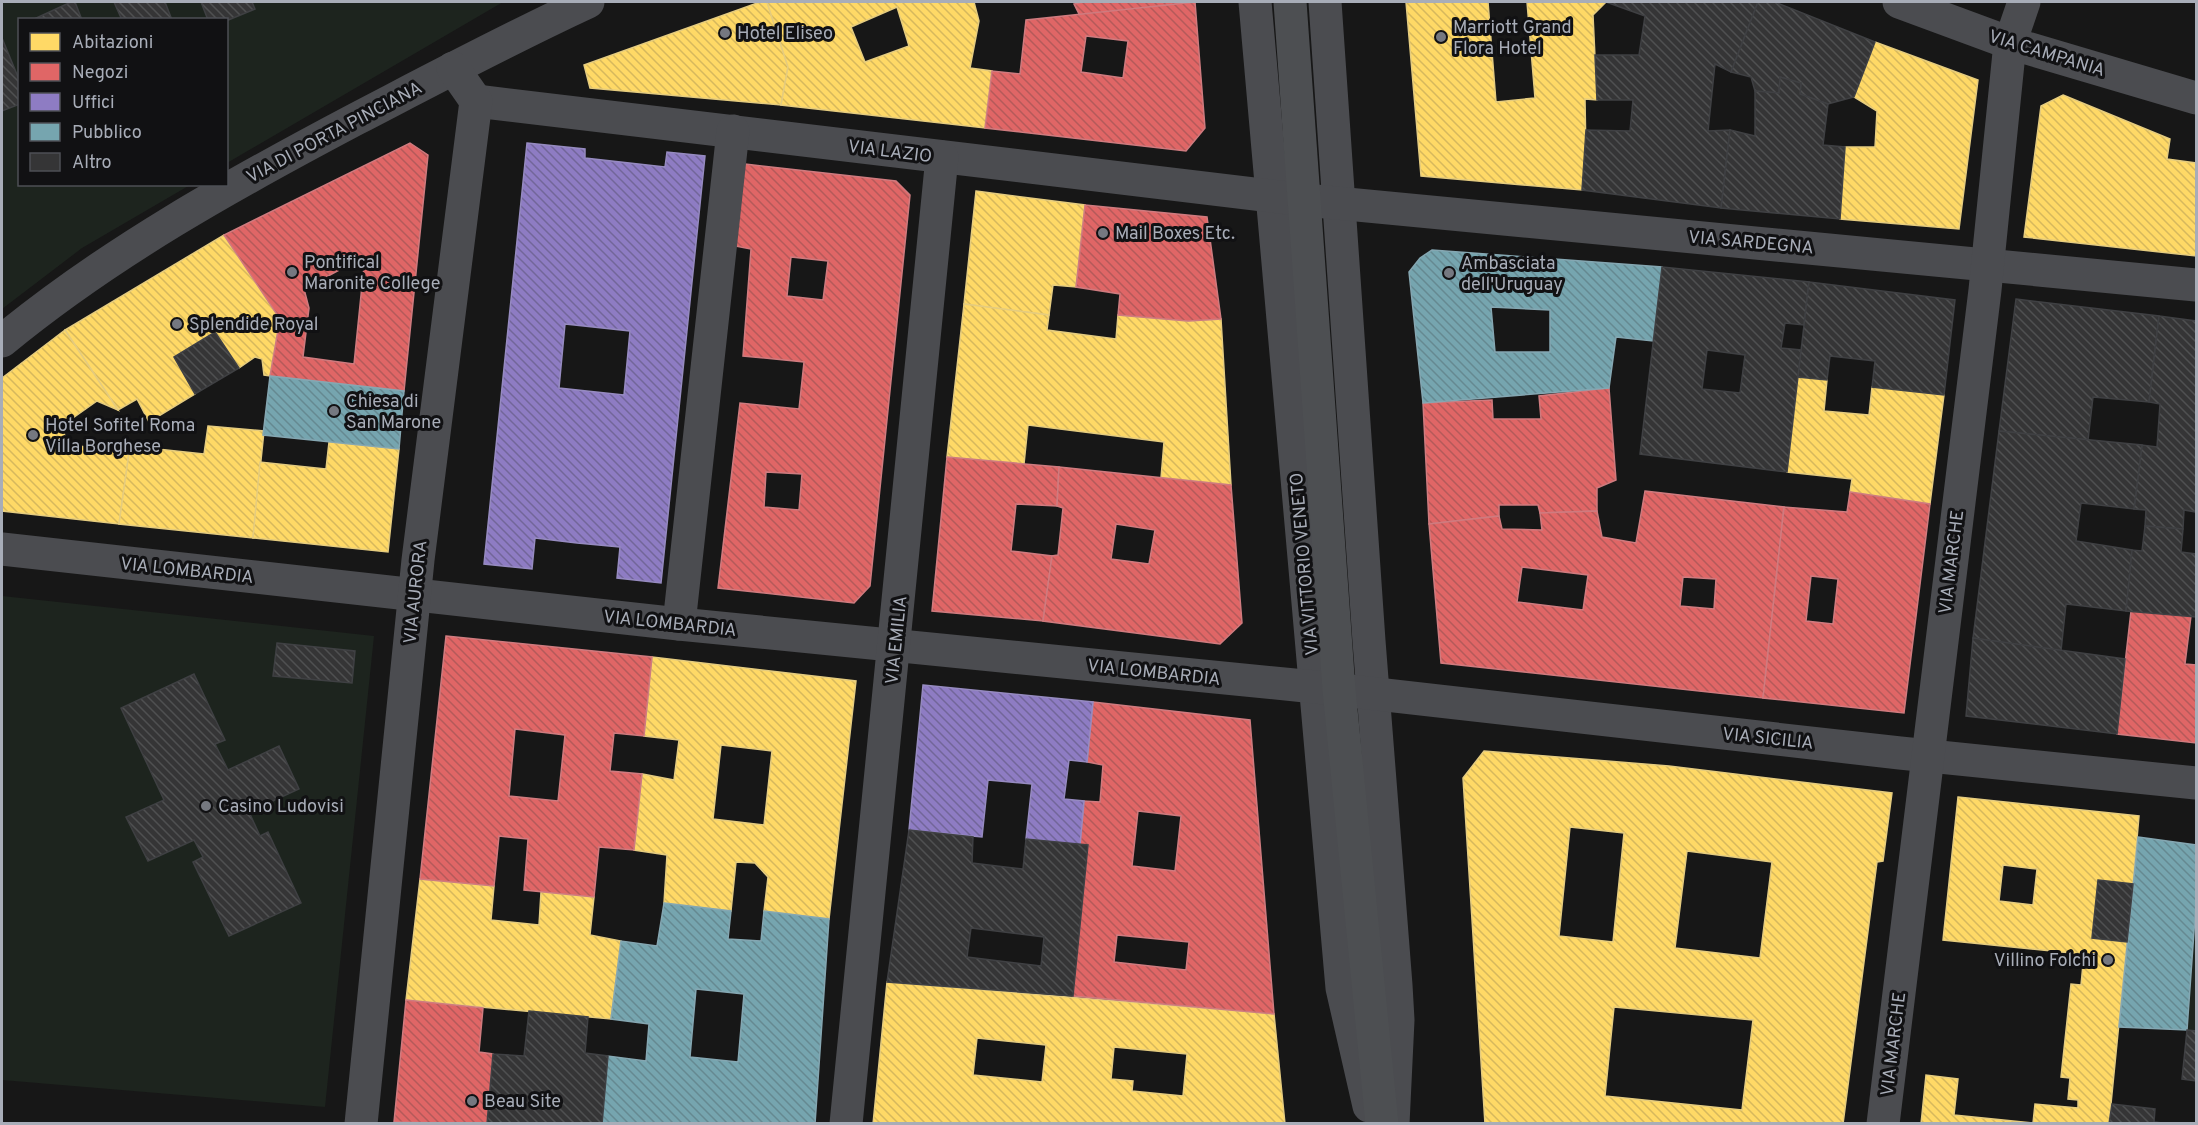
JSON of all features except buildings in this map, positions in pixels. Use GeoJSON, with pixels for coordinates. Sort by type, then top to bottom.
{"type":"FeatureCollection","features":[{"type":"Feature","properties":{"kind":"main road","name":"VIA VITTORIO VENETO"},"geometry":{"type":"LineString","coordinates":[[1290,2],[1289,198],[1327,688],[1382,1124]]}},
{"type":"Feature","properties":{"kind":"street","name":"VIA DI PORTA PINCIANA"},"geometry":{"type":"LineString","coordinates":[[2,341],[136,242],[250,176],[453,68],[588,2]]}},
{"type":"Feature","properties":{"kind":"street","name":"VIA VITTORIO VENETO"},"geometry":{"type":"LineString","coordinates":[[1255,2],[1289,198]]}},
{"type":"Feature","properties":{"kind":"street"},"geometry":{"type":"LineString","coordinates":[[1325,2],[1398,1020],[1393,1124]]}},
{"type":"Feature","properties":{"kind":"street","name":"VIA CAMPANIA"},"geometry":{"type":"LineString","coordinates":[[1899,2],[2010,44],[2196,98]]}},
{"type":"Feature","properties":{"kind":"street","name":"VIA MARCHE"},"geometry":{"type":"LineString","coordinates":[[1883,1124],[1988,264],[2010,44],[2024,2]]}},
{"type":"Feature","properties":{"kind":"street"},"geometry":{"type":"LineString","coordinates":[[453,68],[476,101]]}},
{"type":"Feature","properties":{"kind":"street","name":"VIA LAZIO"},"geometry":{"type":"LineString","coordinates":[[476,101],[1289,198]]}},
{"type":"Feature","properties":{"kind":"street","name":"VIA AURORA"},"geometry":{"type":"LineString","coordinates":[[361,1124],[415,594],[476,101]]}},
{"type":"Feature","properties":{"kind":"street"},"geometry":{"type":"LineString","coordinates":[[679,624],[733,131]]}},
{"type":"Feature","properties":{"kind":"street","name":"VIA EMILIA"},"geometry":{"type":"LineString","coordinates":[[846,1124],[942,157]]}},
{"type":"Feature","properties":{"kind":"street","name":"VIA SARDEGNA"},"geometry":{"type":"LineString","coordinates":[[1289,198],[2196,285]]}},
{"type":"Feature","properties":{"kind":"street","name":"VIA LOMBARDIA"},"geometry":{"type":"LineString","coordinates":[[2,549],[679,624],[1327,688]]}},
{"type":"Feature","properties":{"kind":"street","name":"VIA VITTORIO VENETO"},"geometry":{"type":"LineString","coordinates":[[1327,688],[1342,988],[1373,1124]]}},
{"type":"Feature","properties":{"kind":"street","name":"VIA SICILIA"},"geometry":{"type":"LineString","coordinates":[[1327,688],[2196,783]]}},
{"type":"Feature","properties":{"kind":"shaded area"},"geometry":{"type":"Polygon","coordinates":[[[2,2],[503,2],[228,162],[228,18],[18,18],[18,186],[188,186],[82,248],[2,309],[2,2]]]}},
{"type":"Feature","properties":{"kind":"shaded area"},"geometry":{"type":"Polygon","coordinates":[[[2,596],[374,636],[325,1107],[2,1080],[2,596]]]}},
{"type":"Feature","properties":{"kind":"shaded area"},"geometry":{"type":"Polygon","coordinates":[[[2196,904],[2196,1031],[2187,1030],[2196,904]]]}},
{"type":"Feature","properties":{"kind":"place","name":"Hotel Eliseo"},"geometry":{"type":"Point","coordinates":[725,33]}},
{"type":"Feature","properties":{"kind":"place","name":"Marriott Grand Flora Hotel"},"geometry":{"type":"Point","coordinates":[1441,37]}},
{"type":"Feature","properties":{"kind":"place","name":"Mail Boxes Etc."},"geometry":{"type":"Point","coordinates":[1103,233]}},
{"type":"Feature","properties":{"kind":"place","name":"Pontifical Maronite College"},"geometry":{"type":"Point","coordinates":[292,272]}},
{"type":"Feature","properties":{"kind":"place","name":"Ambasciata dell'Uruguay"},"geometry":{"type":"Point","coordinates":[1449,273]}},
{"type":"Feature","properties":{"kind":"place","name":"Splendide Royal"},"geometry":{"type":"Point","coordinates":[177,324]}},
{"type":"Feature","properties":{"kind":"place","name":"Chiesa di San Marone"},"geometry":{"type":"Point","coordinates":[334,411]}},
{"type":"Feature","properties":{"kind":"place","name":"Hotel Sofitel Roma Villa Borghese"},"geometry":{"type":"Point","coordinates":[33,435]}},
{"type":"Feature","properties":{"kind":"place","name":"Casino Ludovisi"},"geometry":{"type":"Point","coordinates":[206,806]}},
{"type":"Feature","properties":{"kind":"place","name":"Villino Folchi"},"geometry":{"type":"Point","coordinates":[2108,960]}},
{"type":"Feature","properties":{"kind":"place","name":"Beau Site"},"geometry":{"type":"Point","coordinates":[472,1101]}}]}
